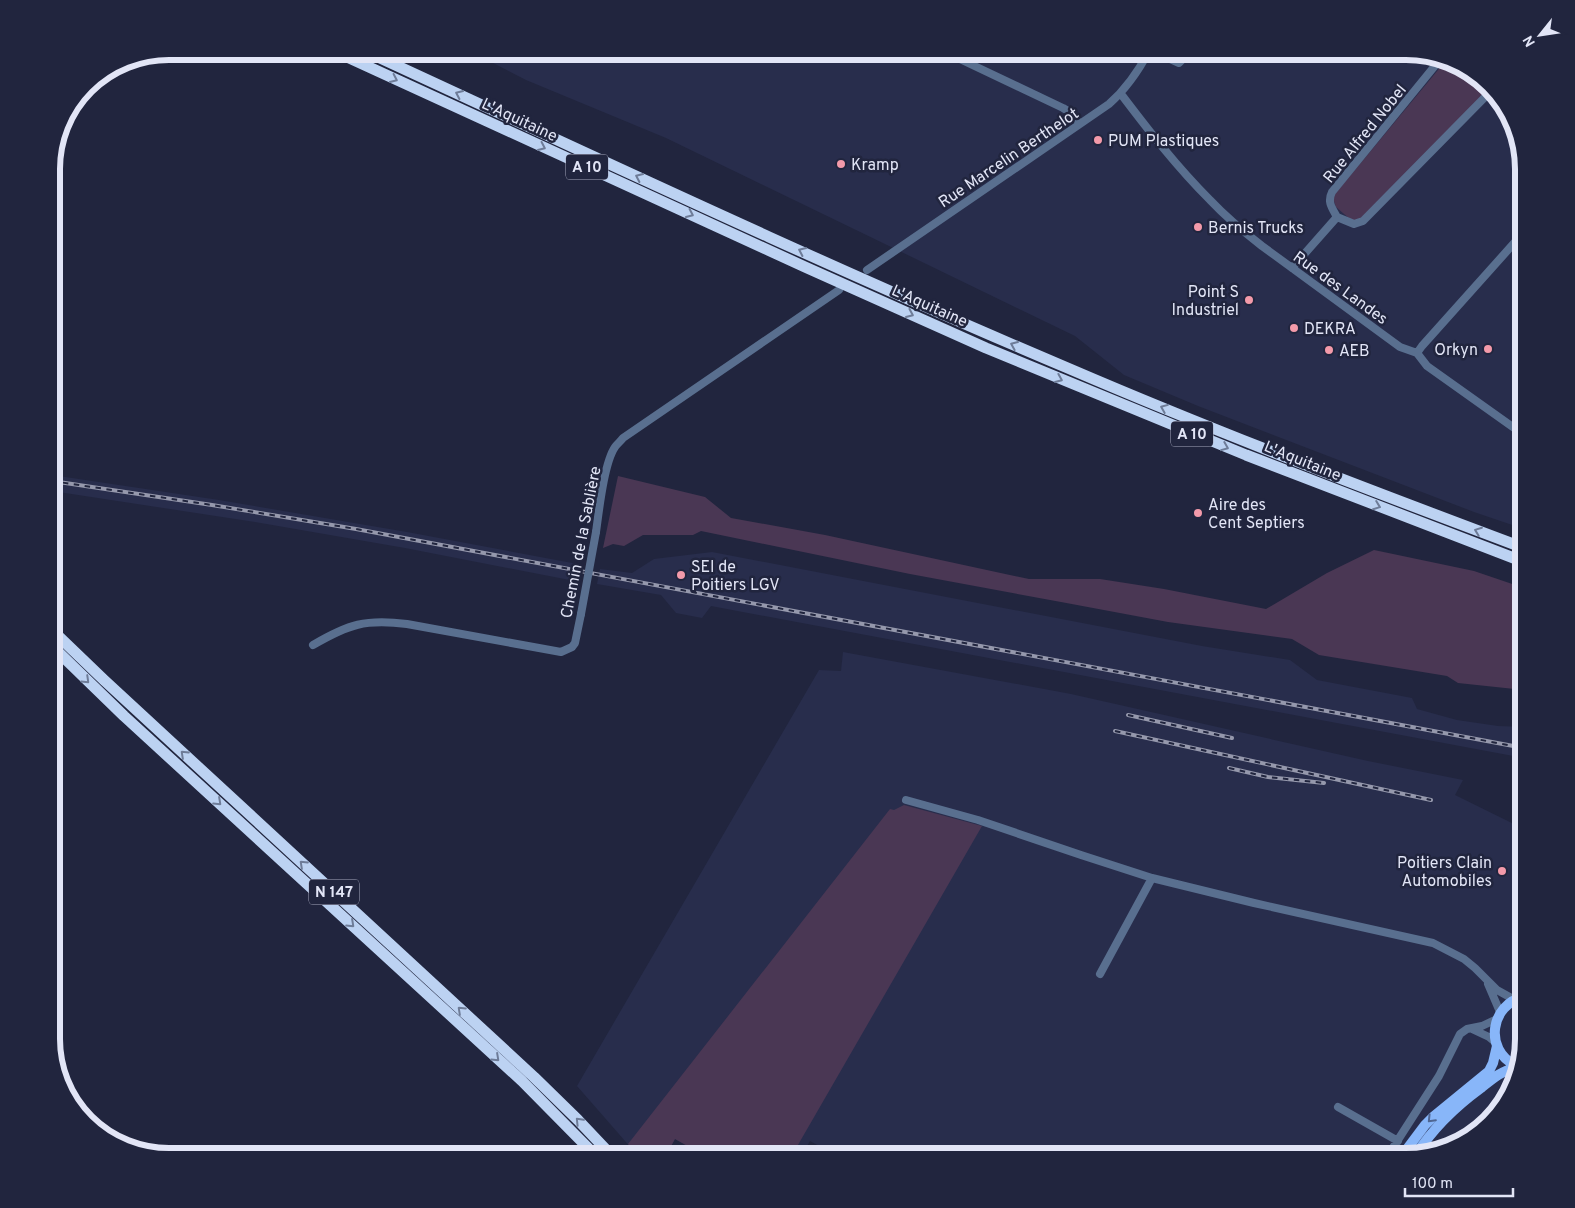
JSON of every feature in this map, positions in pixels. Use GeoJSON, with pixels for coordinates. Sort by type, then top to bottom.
{"type":"FeatureCollection","features":[{"type":"Feature","properties":{"kind":"highway","name":"L'Aquitaine"},"geometry":{"type":"LineString","coordinates":[[354,60],[986,348],[1255,459],[1515,559]]}},
{"type":"Feature","properties":{"kind":"highway","name":"L'Aquitaine"},"geometry":{"type":"LineString","coordinates":[[385,60],[811,255],[1030,352],[1340,479],[1515,545]]}},
{"type":"Feature","properties":{"kind":"highway","name":"N 147"},"geometry":{"type":"LineString","coordinates":[[60,638],[534,1077],[604,1148]]}},
{"type":"Feature","properties":{"kind":"highway","name":"N 147"},"geometry":{"type":"LineString","coordinates":[[60,654],[124,716],[522,1081],[588,1148]]}},
{"type":"Feature","properties":{"kind":"main road"},"geometry":{"type":"LineString","coordinates":[[1416,1147],[1425,1126],[1439,1111],[1489,1071],[1494,1063],[1496,1044],[1494,1030],[1499,1015],[1507,1005],[1515,1000]]}},
{"type":"Feature","properties":{"kind":"main road"},"geometry":{"type":"LineString","coordinates":[[1496,1044],[1502,1056],[1512,1065]]}},
{"type":"Feature","properties":{"kind":"main road"},"geometry":{"type":"LineString","coordinates":[[1418,1147],[1458,1105],[1500,1074],[1510,1069]]}},
{"type":"Feature","properties":{"kind":"street"},"geometry":{"type":"LineString","coordinates":[[962,60],[1063,108],[1073,114],[1080,124]]}},
{"type":"Feature","properties":{"kind":"street","name":"Rue Marcelin Berthelot"},"geometry":{"type":"LineString","coordinates":[[868,270],[1109,104],[1121,94],[1145,60]]}},
{"type":"Feature","properties":{"kind":"street","name":"Rue Alfred Nobel"},"geometry":{"type":"LineString","coordinates":[[1337,217],[1330,203],[1329,198],[1332,192],[1436,65]]}},
{"type":"Feature","properties":{"kind":"street","name":"Rue des Landes"},"geometry":{"type":"LineString","coordinates":[[1121,94],[1159,143],[1209,200],[1262,246],[1400,347],[1416,353],[1427,366],[1515,429]]}},
{"type":"Feature","properties":{"kind":"street"},"geometry":{"type":"LineString","coordinates":[[1292,268],[1337,217],[1354,224],[1363,221],[1486,96]]}},
{"type":"Feature","properties":{"kind":"street"},"geometry":{"type":"LineString","coordinates":[[1416,353],[1515,242]]}},
{"type":"Feature","properties":{"kind":"street","name":"Chemin de la Sablière"},"geometry":{"type":"LineString","coordinates":[[313,646],[348,627],[385,621],[561,652],[572,647],[575,643],[604,482],[610,456],[615,447],[623,438],[839,290]]}},
{"type":"Feature","properties":{"kind":"street"},"geometry":{"type":"LineString","coordinates":[[906,800],[978,820],[1152,878],[1433,943],[1464,959],[1501,994],[1515,996]]}},
{"type":"Feature","properties":{"kind":"street"},"geometry":{"type":"LineString","coordinates":[[1100,974],[1152,878]]}},
{"type":"Feature","properties":{"kind":"street"},"geometry":{"type":"LineString","coordinates":[[1393,1148],[1439,1076],[1458,1037],[1467,1029],[1489,1024],[1499,1015],[1485,978]]}},
{"type":"Feature","properties":{"kind":"street"},"geometry":{"type":"LineString","coordinates":[[1472,1029],[1481,1032],[1496,1044]]}},
{"type":"Feature","properties":{"kind":"street"},"geometry":{"type":"LineString","coordinates":[[1338,1108],[1398,1141]]}},
{"type":"Feature","properties":{"kind":"shaded area"},"geometry":{"type":"Polygon","coordinates":[[[487,60],[1406,60],[1434,64],[1454,71],[1472,82],[1497,108],[1509,134],[1514,155],[1515,526],[1198,406],[1124,375],[1075,336],[666,138],[526,80],[487,60]]]}},
{"type":"Feature","properties":{"kind":"shaded area"},"geometry":{"type":"Polygon","coordinates":[[[1441,66],[1467,78],[1484,94],[1363,217],[1355,221],[1351,220],[1336,207],[1333,198],[1441,66]]]}},
{"type":"Feature","properties":{"kind":"shaded area"},"geometry":{"type":"Polygon","coordinates":[[[60,476],[219,500],[407,532],[583,565],[580,582],[405,548],[255,522],[60,492],[60,476]]]}},
{"type":"Feature","properties":{"kind":"shaded area"},"geometry":{"type":"Polygon","coordinates":[[[618,476],[705,497],[731,518],[825,535],[1029,579],[1100,579],[1164,589],[1266,609],[1327,573],[1374,550],[1474,571],[1515,585],[1515,689],[1458,683],[1447,676],[1319,655],[1292,639],[1168,622],[910,574],[701,531],[693,535],[643,535],[624,546],[613,544],[603,548],[618,476]]]}},
{"type":"Feature","properties":{"kind":"shaded area"},"geometry":{"type":"Polygon","coordinates":[[[712,552],[1202,646],[1290,660],[1317,680],[1412,698],[1417,709],[1457,720],[1515,727],[1515,756],[711,606],[702,618],[676,613],[661,595],[597,584],[600,569],[632,573],[654,559],[712,552]]]}},
{"type":"Feature","properties":{"kind":"shaded area"},"geometry":{"type":"Polygon","coordinates":[[[843,652],[1071,694],[1368,761],[1463,780],[1455,795],[1515,825],[1514,1053],[1507,1081],[1493,1105],[1478,1121],[1454,1137],[1427,1146],[1406,1148],[823,1148],[810,1141],[806,1148],[691,1148],[675,1139],[670,1148],[631,1148],[577,1086],[819,670],[841,671],[843,652]]]}},
{"type":"Feature","properties":{"kind":"shaded area"},"geometry":{"type":"Polygon","coordinates":[[[904,805],[982,826],[796,1148],[691,1148],[675,1139],[670,1148],[631,1148],[628,1144],[890,809],[894,810],[904,805]]]}},
{"type":"Feature","properties":{"kind":"railway"},"geometry":{"type":"LineString","coordinates":[[60,482],[356,529],[1515,746]]}},
{"type":"Feature","properties":{"kind":"railway"},"geometry":{"type":"LineString","coordinates":[[1128,715],[1232,738]]}},
{"type":"Feature","properties":{"kind":"railway"},"geometry":{"type":"LineString","coordinates":[[1115,731],[1431,800]]}},
{"type":"Feature","properties":{"kind":"railway"},"geometry":{"type":"LineString","coordinates":[[1229,768],[1268,777],[1324,783]]}},
{"type":"Feature","properties":{"kind":"place","name":"PUM Plastiques"},"geometry":{"type":"Point","coordinates":[1098,140]}},
{"type":"Feature","properties":{"kind":"place","name":"Kramp"},"geometry":{"type":"Point","coordinates":[841,164]}},
{"type":"Feature","properties":{"kind":"place","name":"Bernis Trucks"},"geometry":{"type":"Point","coordinates":[1198,227]}},
{"type":"Feature","properties":{"kind":"place","name":"Point S Industriel"},"geometry":{"type":"Point","coordinates":[1249,300]}},
{"type":"Feature","properties":{"kind":"place","name":"DEKRA"},"geometry":{"type":"Point","coordinates":[1294,328]}},
{"type":"Feature","properties":{"kind":"place","name":"Orkyn"},"geometry":{"type":"Point","coordinates":[1488,349]}},
{"type":"Feature","properties":{"kind":"place","name":"AEB"},"geometry":{"type":"Point","coordinates":[1329,350]}},
{"type":"Feature","properties":{"kind":"place","name":"Aire des Cent Septiers"},"geometry":{"type":"Point","coordinates":[1198,513]}},
{"type":"Feature","properties":{"kind":"place","name":"SEI de Poitiers LGV"},"geometry":{"type":"Point","coordinates":[681,575]}},
{"type":"Feature","properties":{"kind":"place","name":"Poitiers Clain Automobiles"},"geometry":{"type":"Point","coordinates":[1502,871]}}]}
